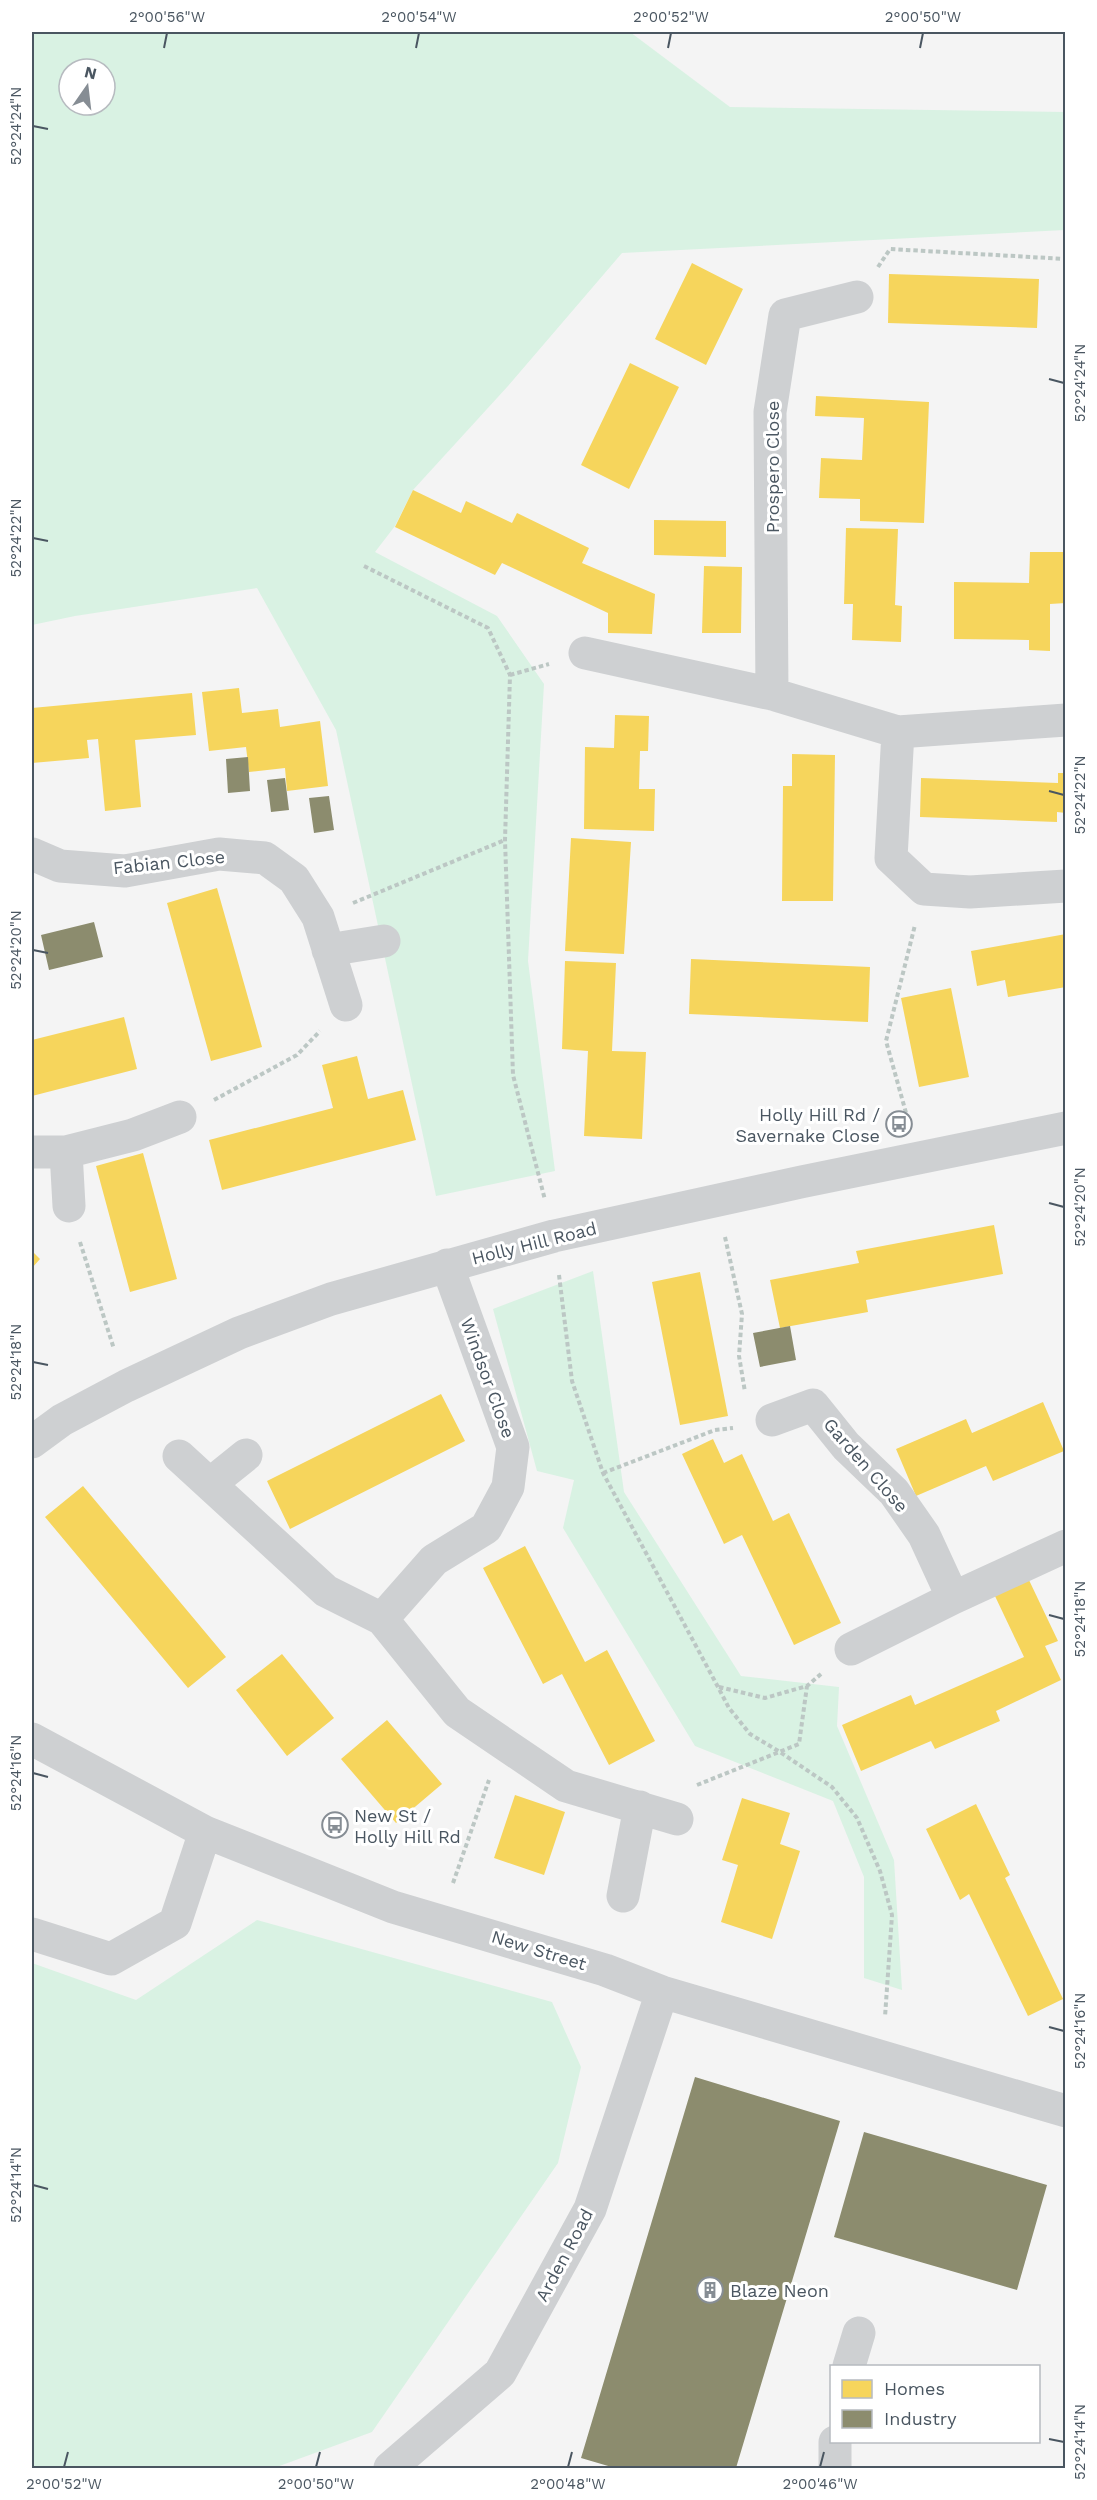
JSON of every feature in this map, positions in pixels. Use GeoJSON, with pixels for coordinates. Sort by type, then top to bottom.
{"type":"FeatureCollection","features":[{"type":"Feature","properties":{"kind":"street","name":"Prospero Close"},"geometry":{"type":"LineString","coordinates":[[772,694],[770,412],[785,315],[857,297]]}},
{"type":"Feature","properties":{"kind":"street"},"geometry":{"type":"LineString","coordinates":[[585,653],[772,694],[898,732],[1065,720]]}},
{"type":"Feature","properties":{"kind":"street"},"geometry":{"type":"LineString","coordinates":[[898,732],[891,858],[924,889],[970,892],[1065,886]]}},
{"type":"Feature","properties":{"kind":"street","name":"Fabian Close"},"geometry":{"type":"LineString","coordinates":[[32,854],[60,866],[125,871],[219,854],[265,858],[294,879],[318,917],[346,1005]]}},
{"type":"Feature","properties":{"kind":"street"},"geometry":{"type":"LineString","coordinates":[[328,950],[384,940]]}},
{"type":"Feature","properties":{"kind":"street"},"geometry":{"type":"LineString","coordinates":[[32,1152],[66,1152],[133,1135],[180,1117]]}},
{"type":"Feature","properties":{"kind":"street","name":"Holly Hill Road"},"geometry":{"type":"LineString","coordinates":[[32,1442],[62,1420],[126,1386],[239,1333],[331,1299],[447,1264],[554,1236],[1065,1128]]}},
{"type":"Feature","properties":{"kind":"street"},"geometry":{"type":"LineString","coordinates":[[66,1152],[69,1206]]}},
{"type":"Feature","properties":{"kind":"street","name":"Windsor Close"},"geometry":{"type":"LineString","coordinates":[[382,1619],[434,1560],[486,1528],[508,1487],[513,1447],[447,1264]]}},
{"type":"Feature","properties":{"kind":"street","name":"Garden Close"},"geometry":{"type":"LineString","coordinates":[[762,1423],[813,1405],[846,1446],[894,1492],[924,1535],[953,1598]]}},
{"type":"Feature","properties":{"kind":"street"},"geometry":{"type":"LineString","coordinates":[[210,1484],[246,1455]]}},
{"type":"Feature","properties":{"kind":"street"},"geometry":{"type":"LineString","coordinates":[[179,1456],[326,1591],[382,1619],[457,1712],[566,1786],[640,1806],[677,1819]]}},
{"type":"Feature","properties":{"kind":"street"},"geometry":{"type":"LineString","coordinates":[[851,1649],[1065,1546]]}},
{"type":"Feature","properties":{"kind":"street","name":"New Street"},"geometry":{"type":"LineString","coordinates":[[32,1739],[205,1832],[393,1906],[605,1970],[662,1992],[1065,2112]]}},
{"type":"Feature","properties":{"kind":"street"},"geometry":{"type":"LineString","coordinates":[[623,1896],[640,1806]]}},
{"type":"Feature","properties":{"kind":"street"},"geometry":{"type":"LineString","coordinates":[[32,1934],[111,1959],[175,1923],[205,1832]]}},
{"type":"Feature","properties":{"kind":"street","name":"Arden Road"},"geometry":{"type":"LineString","coordinates":[[390,2469],[500,2373],[590,2209],[662,1992]]}},
{"type":"Feature","properties":{"kind":"street"},"geometry":{"type":"LineString","coordinates":[[850,2365],[859,2333]]}},
{"type":"Feature","properties":{"kind":"street"},"geometry":{"type":"LineString","coordinates":[[835,2443],[835,2469]]}},
{"type":"Feature","properties":{"kind":"path"},"geometry":{"type":"LineString","coordinates":[[857,297],[890,249],[1065,259]]}},
{"type":"Feature","properties":{"kind":"path"},"geometry":{"type":"LineString","coordinates":[[364,566],[488,628],[510,675],[505,840],[513,1075],[554,1236],[572,1381],[603,1473],[729,1708],[750,1734],[832,1787],[857,1818],[880,1871],[892,1915],[882,2057]]}},
{"type":"Feature","properties":{"kind":"path"},"geometry":{"type":"LineString","coordinates":[[318,917],[505,840]]}},
{"type":"Feature","properties":{"kind":"path"},"geometry":{"type":"LineString","coordinates":[[918,1158],[886,1041],[924,889]]}},
{"type":"Feature","properties":{"kind":"path"},"geometry":{"type":"LineString","coordinates":[[180,1117],[244,1085],[297,1054],[346,1005]]}},
{"type":"Feature","properties":{"kind":"path"},"geometry":{"type":"LineString","coordinates":[[603,1473],[715,1430],[762,1423],[739,1356],[742,1314],[717,1201]]}},
{"type":"Feature","properties":{"kind":"path"},"geometry":{"type":"LineString","coordinates":[[69,1206],[126,1386]]}},
{"type":"Feature","properties":{"kind":"path"},"geometry":{"type":"LineString","coordinates":[[718,1687],[765,1698],[807,1686],[851,1649]]}},
{"type":"Feature","properties":{"kind":"path"},"geometry":{"type":"LineString","coordinates":[[677,1819],[694,1786],[800,1744],[807,1686]]}},
{"type":"Feature","properties":{"kind":"path"},"geometry":{"type":"LineString","coordinates":[[440,1921],[501,1742]]}},
{"type":"Feature","properties":{"kind":"green space"},"geometry":{"type":"Polygon","coordinates":[[[32,32],[630,32],[730,107],[1065,112],[1065,230],[622,253],[508,386],[413,490],[395,526],[375,552],[497,616],[544,684],[528,961],[555,1171],[436,1196],[336,730],[257,588],[75,616],[32,625],[32,32]]]}},
{"type":"Feature","properties":{"kind":"green space"},"geometry":{"type":"Polygon","coordinates":[[[593,1271],[624,1492],[741,1676],[839,1687],[837,1726],[894,1860],[902,1990],[864,1978],[864,1877],[833,1801],[695,1746],[563,1528],[574,1480],[537,1471],[493,1309],[593,1271]]]}},
{"type":"Feature","properties":{"kind":"green space"},"geometry":{"type":"Polygon","coordinates":[[[257,1920],[552,2002],[581,2067],[558,2163],[372,2432],[274,2468],[32,2468],[32,1963],[136,2000],[257,1920]]]}},
{"type":"Feature","properties":{"kind":"building: Homes"},"geometry":{"type":"Polygon","coordinates":[[[692,263],[743,289],[706,365],[655,339],[692,263]]]}},
{"type":"Feature","properties":{"kind":"building: Homes"},"geometry":{"type":"Polygon","coordinates":[[[889,274],[1039,279],[1037,328],[888,323],[889,274]]]}},
{"type":"Feature","properties":{"kind":"building: Homes"},"geometry":{"type":"Polygon","coordinates":[[[630,363],[679,387],[629,489],[581,465],[630,363]]]}},
{"type":"Feature","properties":{"kind":"building: Homes"},"geometry":{"type":"Polygon","coordinates":[[[816,396],[929,402],[924,523],[860,521],[860,499],[819,498],[821,458],[862,460],[864,418],[815,416],[816,396]]]}},
{"type":"Feature","properties":{"kind":"building: Homes"},"geometry":{"type":"Polygon","coordinates":[[[413,490],[461,513],[466,501],[512,523],[517,513],[589,548],[582,563],[655,594],[652,634],[608,633],[608,613],[502,563],[495,575],[395,527],[413,490]]]}},
{"type":"Feature","properties":{"kind":"building: Homes"},"geometry":{"type":"Polygon","coordinates":[[[654,520],[726,521],[726,557],[654,555],[654,520]]]}},
{"type":"Feature","properties":{"kind":"building: Homes"},"geometry":{"type":"Polygon","coordinates":[[[846,528],[898,529],[895,605],[902,606],[901,642],[852,640],[853,604],[844,604],[846,528]]]}},
{"type":"Feature","properties":{"kind":"building: Homes"},"geometry":{"type":"Polygon","coordinates":[[[1030,552],[1066,552],[1066,603],[1050,604],[1050,651],[1029,650],[1029,640],[954,639],[954,582],[1029,583],[1030,552]]]}},
{"type":"Feature","properties":{"kind":"building: Homes"},"geometry":{"type":"Polygon","coordinates":[[[704,566],[742,567],[741,633],[702,633],[704,566]]]}},
{"type":"Feature","properties":{"kind":"building: Homes"},"geometry":{"type":"Polygon","coordinates":[[[239,688],[242,713],[278,709],[280,727],[320,721],[328,786],[287,791],[285,768],[249,772],[246,747],[209,751],[202,692],[239,688]]]}},
{"type":"Feature","properties":{"kind":"building: Homes"},"geometry":{"type":"Polygon","coordinates":[[[192,693],[196,735],[135,740],[141,807],[105,811],[98,739],[87,740],[89,758],[32,763],[32,708],[192,693]]]}},
{"type":"Feature","properties":{"kind":"building: Homes"},"geometry":{"type":"Polygon","coordinates":[[[615,715],[649,716],[648,751],[640,751],[639,789],[655,789],[654,831],[584,829],[585,747],[614,748],[615,715]]]}},
{"type":"Feature","properties":{"kind":"building: Homes"},"geometry":{"type":"Polygon","coordinates":[[[792,754],[835,755],[833,901],[782,901],[783,786],[792,786],[792,754]]]}},
{"type":"Feature","properties":{"kind":"building: Homes"},"geometry":{"type":"Polygon","coordinates":[[[1058,773],[1066,773],[1066,813],[1057,812],[1057,822],[920,817],[921,778],[1058,783],[1058,773]]]}},
{"type":"Feature","properties":{"kind":"building: Homes"},"geometry":{"type":"Polygon","coordinates":[[[571,838],[631,842],[624,954],[565,951],[571,838]]]}},
{"type":"Feature","properties":{"kind":"building: Homes"},"geometry":{"type":"Polygon","coordinates":[[[217,888],[262,1047],[211,1061],[167,903],[217,888]]]}},
{"type":"Feature","properties":{"kind":"building: Homes"},"geometry":{"type":"Polygon","coordinates":[[[1066,934],[1066,987],[1008,997],[1005,980],[977,986],[971,951],[1066,934]]]}},
{"type":"Feature","properties":{"kind":"building: Homes"},"geometry":{"type":"Polygon","coordinates":[[[691,959],[870,967],[868,1022],[689,1014],[691,959]]]}},
{"type":"Feature","properties":{"kind":"building: Homes"},"geometry":{"type":"Polygon","coordinates":[[[565,961],[616,963],[612,1051],[646,1052],[642,1139],[584,1136],[588,1051],[562,1049],[565,961]]]}},
{"type":"Feature","properties":{"kind":"building: Homes"},"geometry":{"type":"Polygon","coordinates":[[[951,988],[969,1077],[919,1087],[901,998],[951,988]]]}},
{"type":"Feature","properties":{"kind":"building: Homes"},"geometry":{"type":"Polygon","coordinates":[[[124,1017],[137,1069],[32,1096],[32,1040],[124,1017]]]}},
{"type":"Feature","properties":{"kind":"building: Homes"},"geometry":{"type":"Polygon","coordinates":[[[357,1056],[368,1099],[403,1090],[416,1140],[222,1190],[209,1140],[333,1108],[322,1065],[357,1056]]]}},
{"type":"Feature","properties":{"kind":"building: Homes"},"geometry":{"type":"Polygon","coordinates":[[[143,1153],[177,1279],[130,1292],[96,1166],[143,1153]]]}},
{"type":"Feature","properties":{"kind":"building: Homes"},"geometry":{"type":"Polygon","coordinates":[[[994,1225],[1003,1274],[866,1300],[868,1312],[780,1328],[770,1280],[859,1263],[856,1251],[994,1225]]]}},
{"type":"Feature","properties":{"kind":"building: Homes"},"geometry":{"type":"Polygon","coordinates":[[[32,1251],[40,1259],[32,1268],[32,1251]]]}},
{"type":"Feature","properties":{"kind":"building: Homes"},"geometry":{"type":"Polygon","coordinates":[[[700,1272],[728,1416],[680,1425],[652,1282],[700,1272]]]}},
{"type":"Feature","properties":{"kind":"building: Homes"},"geometry":{"type":"Polygon","coordinates":[[[441,1394],[465,1441],[290,1529],[267,1481],[441,1394]]]}},
{"type":"Feature","properties":{"kind":"building: Homes"},"geometry":{"type":"Polygon","coordinates":[[[1043,1402],[1064,1451],[993,1481],[986,1466],[916,1496],[896,1449],[966,1419],[972,1433],[1043,1402]]]}},
{"type":"Feature","properties":{"kind":"building: Homes"},"geometry":{"type":"Polygon","coordinates":[[[713,1439],[724,1463],[742,1454],[773,1521],[789,1513],[841,1623],[794,1645],[742,1535],[724,1544],[682,1454],[713,1439]]]}},
{"type":"Feature","properties":{"kind":"building: Homes"},"geometry":{"type":"Polygon","coordinates":[[[83,1486],[226,1657],[188,1688],[45,1517],[83,1486]]]}},
{"type":"Feature","properties":{"kind":"building: Homes"},"geometry":{"type":"Polygon","coordinates":[[[525,1546],[585,1662],[607,1650],[655,1741],[609,1765],[562,1674],[543,1684],[483,1568],[525,1546]]]}},
{"type":"Feature","properties":{"kind":"building: Homes"},"geometry":{"type":"Polygon","coordinates":[[[1028,1578],[1058,1641],[1045,1646],[1061,1680],[996,1711],[1000,1721],[935,1749],[931,1741],[861,1771],[842,1725],[911,1695],[915,1705],[1024,1657],[994,1594],[1028,1578]]]}},
{"type":"Feature","properties":{"kind":"building: Homes"},"geometry":{"type":"Polygon","coordinates":[[[282,1654],[334,1718],[287,1756],[236,1690],[282,1654]]]}},
{"type":"Feature","properties":{"kind":"building: Homes"},"geometry":{"type":"Polygon","coordinates":[[[387,1720],[442,1784],[396,1823],[341,1759],[387,1720]]]}},
{"type":"Feature","properties":{"kind":"building: Homes"},"geometry":{"type":"Polygon","coordinates":[[[515,1795],[565,1812],[544,1875],[494,1858],[515,1795]]]}},
{"type":"Feature","properties":{"kind":"building: Homes"},"geometry":{"type":"Polygon","coordinates":[[[742,1798],[790,1813],[780,1844],[800,1851],[772,1939],[721,1922],[738,1865],[722,1860],[742,1798]]]}},
{"type":"Feature","properties":{"kind":"building: Homes"},"geometry":{"type":"Polygon","coordinates":[[[976,1804],[1010,1875],[1005,1878],[1063,1999],[1028,2016],[969,1894],[960,1900],[926,1829],[976,1804]]]}},
{"type":"Feature","properties":{"kind":"building: Industry"},"geometry":{"type":"Polygon","coordinates":[[[248,757],[250,791],[228,793],[226,759],[248,757]]]}},
{"type":"Feature","properties":{"kind":"building: Industry"},"geometry":{"type":"Polygon","coordinates":[[[285,778],[289,810],[271,812],[267,780],[285,778]]]}},
{"type":"Feature","properties":{"kind":"building: Industry"},"geometry":{"type":"Polygon","coordinates":[[[329,796],[334,830],[314,833],[309,798],[329,796]]]}},
{"type":"Feature","properties":{"kind":"building: Industry"},"geometry":{"type":"Polygon","coordinates":[[[94,922],[103,957],[49,970],[41,935],[94,922]]]}},
{"type":"Feature","properties":{"kind":"building: Industry"},"geometry":{"type":"Polygon","coordinates":[[[790,1326],[796,1360],[760,1367],[753,1333],[790,1326]]]}},
{"type":"Feature","properties":{"kind":"building: Industry","name":"Blaze Neon"},"geometry":{"type":"Polygon","coordinates":[[[695,2077],[840,2121],[736,2468],[615,2468],[581,2458],[695,2077]]]}},
{"type":"Feature","properties":{"kind":"building: Industry"},"geometry":{"type":"Polygon","coordinates":[[[864,2132],[1047,2185],[1017,2290],[834,2237],[864,2132]]]}},
{"type":"Feature","properties":{"kind":"place","name":"Holly Hill Rd / Savernake Close"},"geometry":{"type":"Point","coordinates":[899,1124]}},
{"type":"Feature","properties":{"kind":"place","name":"New St / Holly Hill Rd"},"geometry":{"type":"Point","coordinates":[335,1825]}},
{"type":"Feature","properties":{"kind":"place","name":"Blaze Neon"},"geometry":{"type":"Point","coordinates":[710,2290]}}]}
